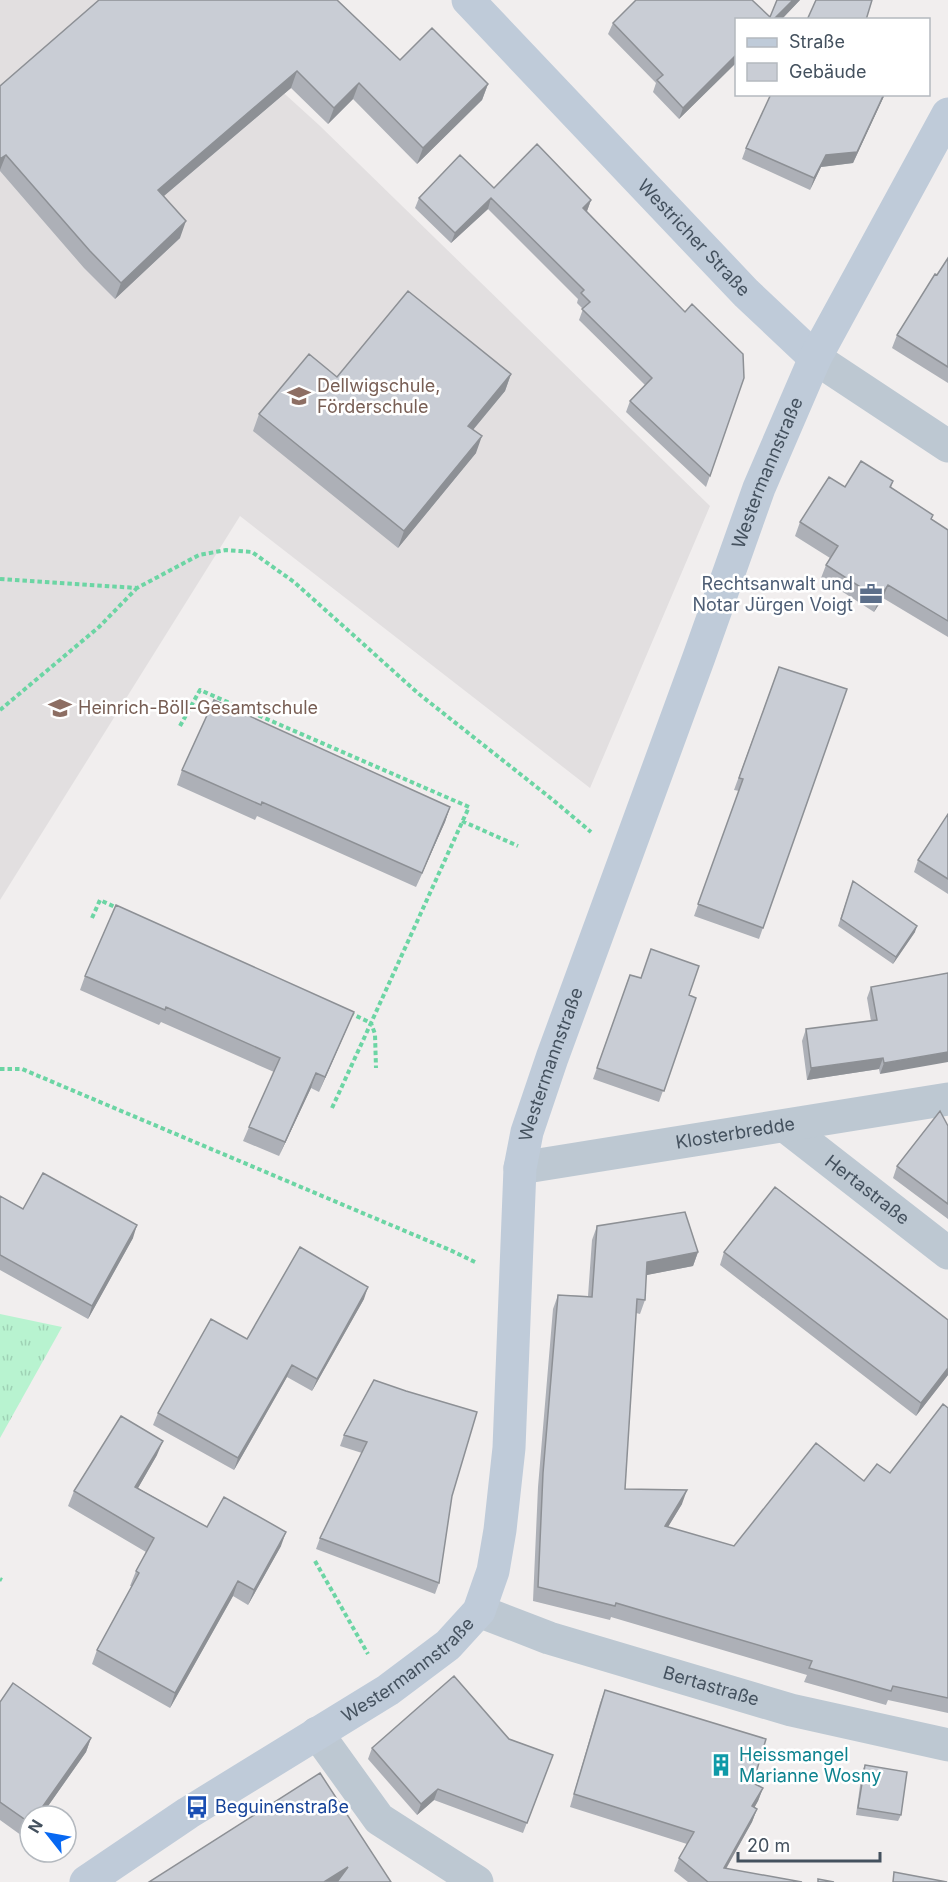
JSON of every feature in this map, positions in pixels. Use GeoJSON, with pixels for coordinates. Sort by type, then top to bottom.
{"type":"FeatureCollection","features":[{"type":"Feature","properties":{"kind":"street","name":"Westricher Straße"},"geometry":{"type":"LineString","coordinates":[[468,0],[746,293],[816,358],[948,446]]}},
{"type":"Feature","properties":{"kind":"street","name":"Westermannstraße"},"geometry":{"type":"LineString","coordinates":[[86,1882],[188,1813],[388,1690],[448,1646],[479,1611],[493,1571],[509,1448],[520,1168],[532,1115],[759,488],[816,358],[948,114]]}},
{"type":"Feature","properties":{"kind":"street","name":"Klosterbredde"},"geometry":{"type":"LineString","coordinates":[[520,1168],[948,1099]]}},
{"type":"Feature","properties":{"kind":"street","name":"Hertastraße"},"geometry":{"type":"LineString","coordinates":[[785,1126],[948,1253]]}},
{"type":"Feature","properties":{"kind":"street","name":"Bertastraße"},"geometry":{"type":"LineString","coordinates":[[479,1611],[549,1638],[790,1710],[948,1745]]}},
{"type":"Feature","properties":{"kind":"street"},"geometry":{"type":"LineString","coordinates":[[316,1733],[379,1819],[477,1882]]}},
{"type":"Feature","properties":{"kind":"path"},"geometry":{"type":"LineString","coordinates":[[0,710],[99,627],[137,588],[199,555],[226,550],[252,552],[294,582],[419,694],[553,800],[624,861]]}},
{"type":"Feature","properties":{"kind":"path"},"geometry":{"type":"LineString","coordinates":[[0,579],[137,588]]}},
{"type":"Feature","properties":{"kind":"path"},"geometry":{"type":"LineString","coordinates":[[180,726],[200,690],[469,807],[333,1108]]}},
{"type":"Feature","properties":{"kind":"path"},"geometry":{"type":"LineString","coordinates":[[462,821],[518,846]]}},
{"type":"Feature","properties":{"kind":"path"},"geometry":{"type":"LineString","coordinates":[[92,918],[100,900],[122,910]]}},
{"type":"Feature","properties":{"kind":"path"},"geometry":{"type":"LineString","coordinates":[[338,1008],[371,1023],[375,1034],[376,1068]]}},
{"type":"Feature","properties":{"kind":"path"},"geometry":{"type":"LineString","coordinates":[[0,1069],[22,1069],[450,1250],[516,1283]]}},
{"type":"Feature","properties":{"kind":"path"},"geometry":{"type":"LineString","coordinates":[[315,1561],[388,1690]]}},
{"type":"Feature","properties":{"kind":"shaded area","name":"Dellwigschule, Förderschule"},"geometry":{"type":"Polygon","coordinates":[[[0,0],[181,0],[319,125],[710,506],[590,788],[240,516],[0,900],[0,0]]]}},
{"type":"Feature","properties":{"kind":"green space"},"geometry":{"type":"Polygon","coordinates":[[[0,1314],[62,1327],[0,1438],[0,1314]]]}},
{"type":"Feature","properties":{"kind":"building"},"geometry":{"type":"Polygon","coordinates":[[[99,0],[337,0],[400,60],[432,28],[488,84],[423,148],[359,83],[334,108],[297,71],[158,190],[186,221],[121,283],[6,155],[0,159],[0,86],[99,0]]]}},
{"type":"Feature","properties":{"kind":"building"},"geometry":{"type":"Polygon","coordinates":[[[636,0],[752,0],[770,17],[777,0],[793,0],[775,18],[735,18],[735,56],[683,108],[657,80],[663,75],[613,23],[636,0]]]}},
{"type":"Feature","properties":{"kind":"building"},"geometry":{"type":"Polygon","coordinates":[[[816,0],[872,0],[867,18],[808,18],[816,0]]]}},
{"type":"Feature","properties":{"kind":"building"},"geometry":{"type":"Polygon","coordinates":[[[770,96],[883,96],[857,152],[826,155],[814,178],[746,148],[770,96]]]}},
{"type":"Feature","properties":{"kind":"building"},"geometry":{"type":"Polygon","coordinates":[[[537,144],[591,200],[583,208],[685,312],[692,304],[743,354],[744,378],[710,476],[630,401],[652,378],[582,309],[590,302],[581,293],[584,290],[491,198],[455,233],[419,198],[460,155],[494,188],[537,144]]]}},
{"type":"Feature","properties":{"kind":"building"},"geometry":{"type":"Polygon","coordinates":[[[948,258],[948,367],[897,335],[935,274],[937,275],[948,258]]]}},
{"type":"Feature","properties":{"kind":"building"},"geometry":{"type":"Polygon","coordinates":[[[408,291],[511,374],[468,426],[482,436],[404,531],[259,414],[309,354],[337,377],[408,291]]]}},
{"type":"Feature","properties":{"kind":"building"},"geometry":{"type":"Polygon","coordinates":[[[861,461],[893,481],[890,487],[933,515],[931,519],[948,530],[948,621],[888,585],[879,599],[826,565],[838,546],[800,522],[829,477],[845,487],[861,461]]]}},
{"type":"Feature","properties":{"kind":"building"},"geometry":{"type":"Polygon","coordinates":[[[779,667],[847,689],[763,928],[698,904],[743,779],[739,778],[779,667]]]}},
{"type":"Feature","properties":{"kind":"building"},"geometry":{"type":"Polygon","coordinates":[[[214,700],[450,807],[422,873],[262,802],[261,805],[182,770],[214,700]]]}},
{"type":"Feature","properties":{"kind":"building"},"geometry":{"type":"Polygon","coordinates":[[[948,814],[948,879],[918,860],[948,814]]]}},
{"type":"Feature","properties":{"kind":"building"},"geometry":{"type":"Polygon","coordinates":[[[853,881],[917,926],[896,957],[841,919],[853,881]]]}},
{"type":"Feature","properties":{"kind":"building"},"geometry":{"type":"Polygon","coordinates":[[[116,905],[354,1012],[325,1077],[316,1073],[285,1142],[249,1127],[280,1058],[166,1007],[165,1010],[85,976],[116,905]]]}},
{"type":"Feature","properties":{"kind":"building"},"geometry":{"type":"Polygon","coordinates":[[[651,949],[699,966],[689,995],[696,998],[664,1091],[597,1068],[630,975],[641,978],[651,949]]]}},
{"type":"Feature","properties":{"kind":"building"},"geometry":{"type":"Polygon","coordinates":[[[948,973],[948,1052],[884,1063],[883,1058],[811,1068],[806,1029],[877,1020],[871,987],[948,973]]]}},
{"type":"Feature","properties":{"kind":"building"},"geometry":{"type":"Polygon","coordinates":[[[940,1111],[948,1126],[948,1204],[897,1166],[940,1111]]]}},
{"type":"Feature","properties":{"kind":"building"},"geometry":{"type":"Polygon","coordinates":[[[43,1173],[137,1225],[92,1306],[0,1255],[0,1196],[23,1209],[43,1173]]]}},
{"type":"Feature","properties":{"kind":"building"},"geometry":{"type":"Polygon","coordinates":[[[775,1187],[948,1320],[948,1368],[921,1403],[724,1252],[775,1187]]]}},
{"type":"Feature","properties":{"kind":"building"},"geometry":{"type":"Polygon","coordinates":[[[685,1212],[698,1252],[647,1262],[645,1300],[637,1299],[625,1489],[687,1490],[665,1526],[734,1546],[816,1443],[864,1481],[877,1464],[890,1473],[943,1404],[948,1408],[948,1698],[893,1686],[891,1691],[809,1668],[812,1661],[616,1603],[615,1606],[538,1587],[543,1473],[558,1295],[592,1297],[597,1226],[685,1212]]]}},
{"type":"Feature","properties":{"kind":"building"},"geometry":{"type":"Polygon","coordinates":[[[300,1247],[368,1287],[317,1379],[292,1365],[238,1458],[158,1413],[211,1319],[247,1339],[300,1247]]]}},
{"type":"Feature","properties":{"kind":"building"},"geometry":{"type":"Polygon","coordinates":[[[374,1380],[477,1412],[452,1496],[439,1583],[320,1538],[367,1442],[344,1435],[374,1380]]]}},
{"type":"Feature","properties":{"kind":"building"},"geometry":{"type":"Polygon","coordinates":[[[121,1416],[163,1441],[135,1487],[207,1527],[224,1497],[286,1532],[254,1590],[238,1581],[175,1693],[97,1650],[139,1573],[136,1571],[154,1538],[74,1491],[121,1416]]]}},
{"type":"Feature","properties":{"kind":"building"},"geometry":{"type":"Polygon","coordinates":[[[454,1676],[509,1739],[553,1755],[527,1823],[438,1789],[421,1804],[372,1748],[454,1676]]]}},
{"type":"Feature","properties":{"kind":"building"},"geometry":{"type":"Polygon","coordinates":[[[13,1683],[91,1738],[44,1804],[18,1804],[18,1815],[0,1802],[0,1702],[13,1683]]]}},
{"type":"Feature","properties":{"kind":"building"},"geometry":{"type":"Polygon","coordinates":[[[605,1690],[766,1739],[753,1783],[763,1788],[752,1806],[757,1809],[724,1868],[802,1882],[708,1882],[679,1858],[694,1832],[574,1794],[605,1690]]]}},
{"type":"Feature","properties":{"kind":"building"},"geometry":{"type":"Polygon","coordinates":[[[865,1765],[907,1772],[901,1815],[858,1808],[865,1765]]]}},
{"type":"Feature","properties":{"kind":"building"},"geometry":{"type":"Polygon","coordinates":[[[320,1773],[391,1882],[337,1882],[348,1867],[324,1882],[149,1882],[320,1773]]]}},
{"type":"Feature","properties":{"kind":"building"},"geometry":{"type":"Polygon","coordinates":[[[894,1872],[947,1882],[893,1882],[894,1872]]]}},
{"type":"Feature","properties":{"kind":"building"},"geometry":{"type":"Polygon","coordinates":[[[818,1879],[834,1882],[818,1882],[818,1879]]]}},
{"type":"Feature","properties":{"kind":"place","name":"Dellwigschule, Förderschule"},"geometry":{"type":"Point","coordinates":[299,396]}},
{"type":"Feature","properties":{"kind":"place","name":"Rechtsanwalt und Notar Jürgen Voigt"},"geometry":{"type":"Point","coordinates":[871,594]}},
{"type":"Feature","properties":{"kind":"place","name":"Heinrich-Böll-Gesamtschule"},"geometry":{"type":"Point","coordinates":[60,708]}},
{"type":"Feature","properties":{"kind":"place","name":"Heissmangel Marianne Wosny"},"geometry":{"type":"Point","coordinates":[721,1765]}},
{"type":"Feature","properties":{"kind":"place","name":"Beguinenstraße"},"geometry":{"type":"Point","coordinates":[197,1807]}}]}
